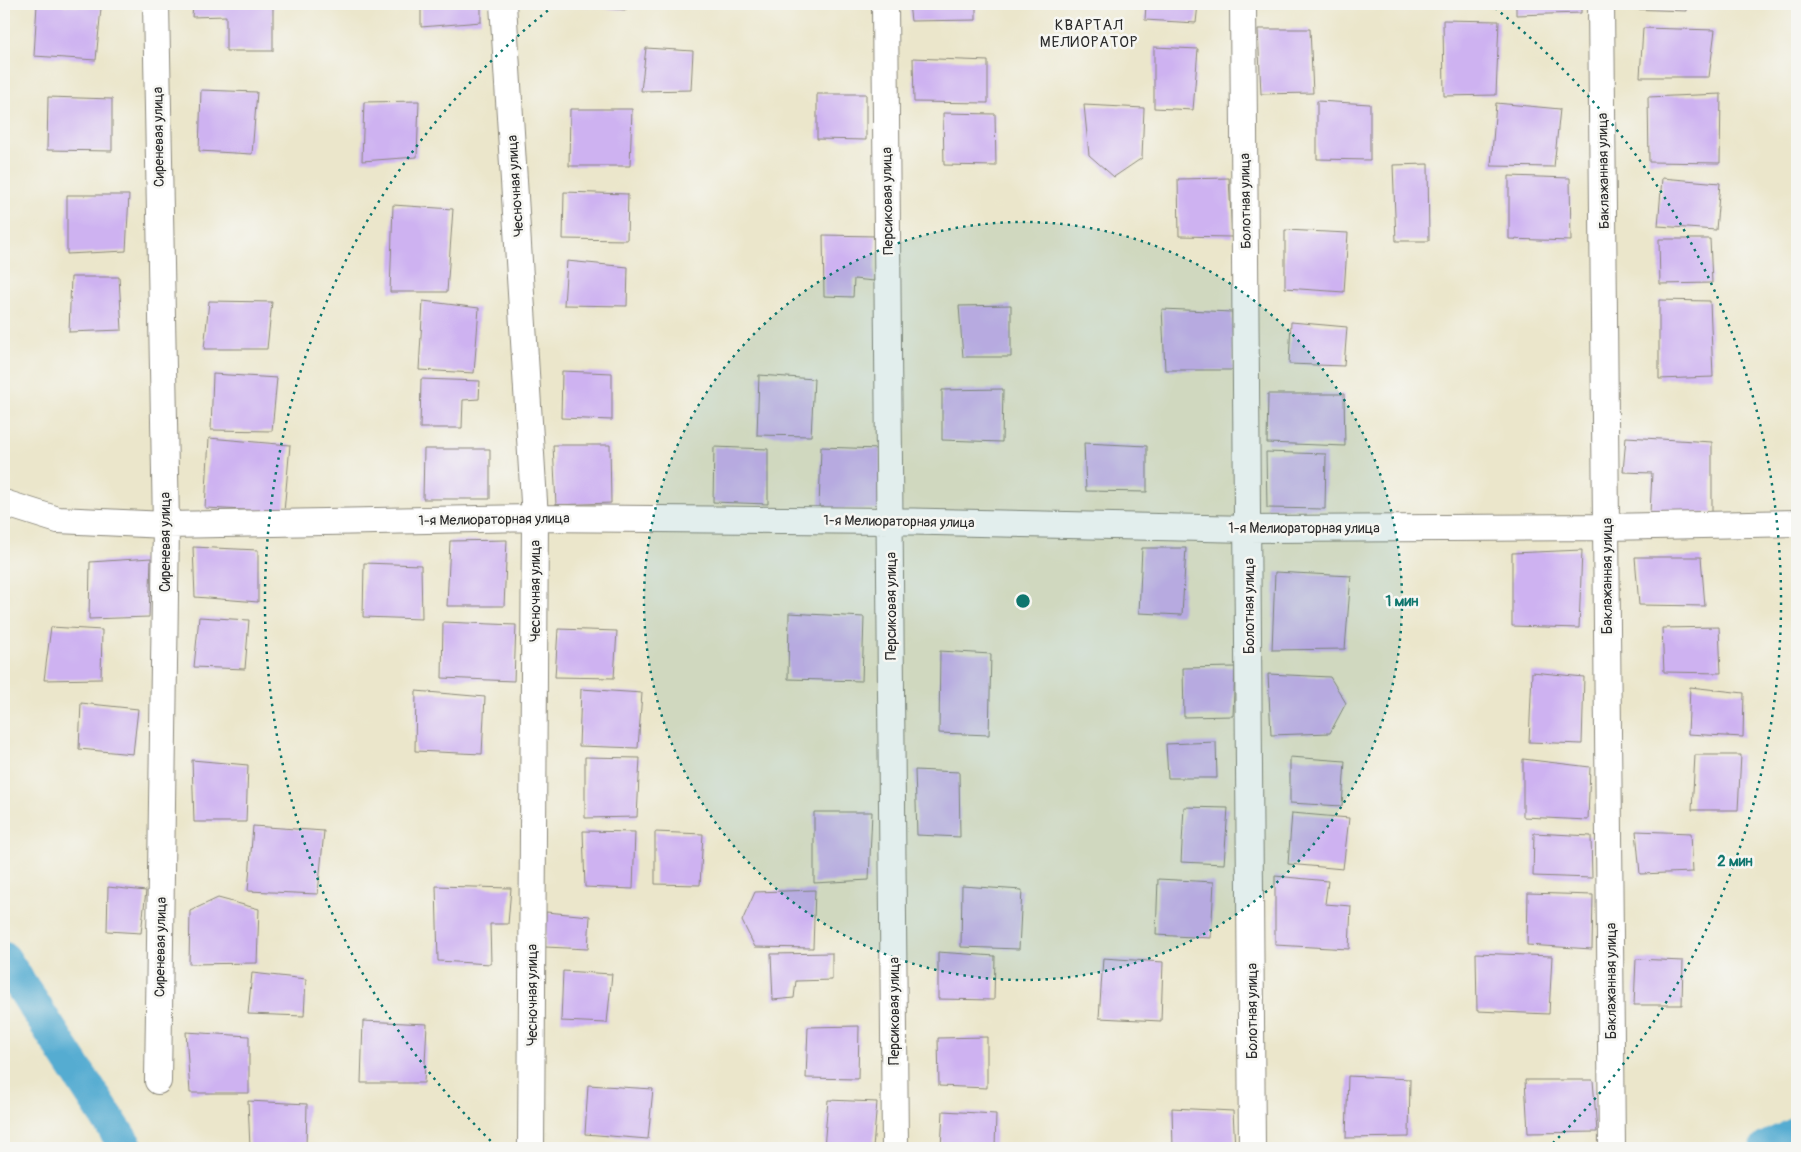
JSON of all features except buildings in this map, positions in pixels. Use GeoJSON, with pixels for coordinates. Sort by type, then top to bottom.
{"type":"FeatureCollection","features":[{"type":"Feature","properties":{"kind":"street","name":"Сиреневая улица"},"geometry":{"type":"LineString","coordinates":[[156,4],[166,525],[158,1081]]}},
{"type":"Feature","properties":{"kind":"street","name":"Чесночная улица"},"geometry":{"type":"LineString","coordinates":[[503,4],[535,518],[531,1148]]}},
{"type":"Feature","properties":{"kind":"street","name":"Персиковая улица"},"geometry":{"type":"LineString","coordinates":[[885,4],[895,1148]]}},
{"type":"Feature","properties":{"kind":"street","name":"Болотная улица"},"geometry":{"type":"LineString","coordinates":[[1244,4],[1252,1148]]}},
{"type":"Feature","properties":{"kind":"street","name":"Баклажанная улица"},"geometry":{"type":"LineString","coordinates":[[1601,4],[1612,1148]]}},
{"type":"Feature","properties":{"kind":"street","name":"1-я Мелиораторная улица"},"geometry":{"type":"LineString","coordinates":[[4,503],[58,520],[166,525],[535,518],[891,521],[1249,529],[1607,527],[1797,523]]}},
{"type":"Feature","properties":{"kind":"waterway"},"geometry":{"type":"LineString","coordinates":[[4,959],[127,1148]]}},
{"type":"Feature","properties":{"kind":"waterway"},"geometry":{"type":"LineString","coordinates":[[1767,1148],[1797,1134]]}},
{"type":"Feature","properties":{"kind":"district","name":"КВАРТАЛ МЕЛИОРАТОР"},"geometry":{"type":"Point","coordinates":[1089,34]}}]}
